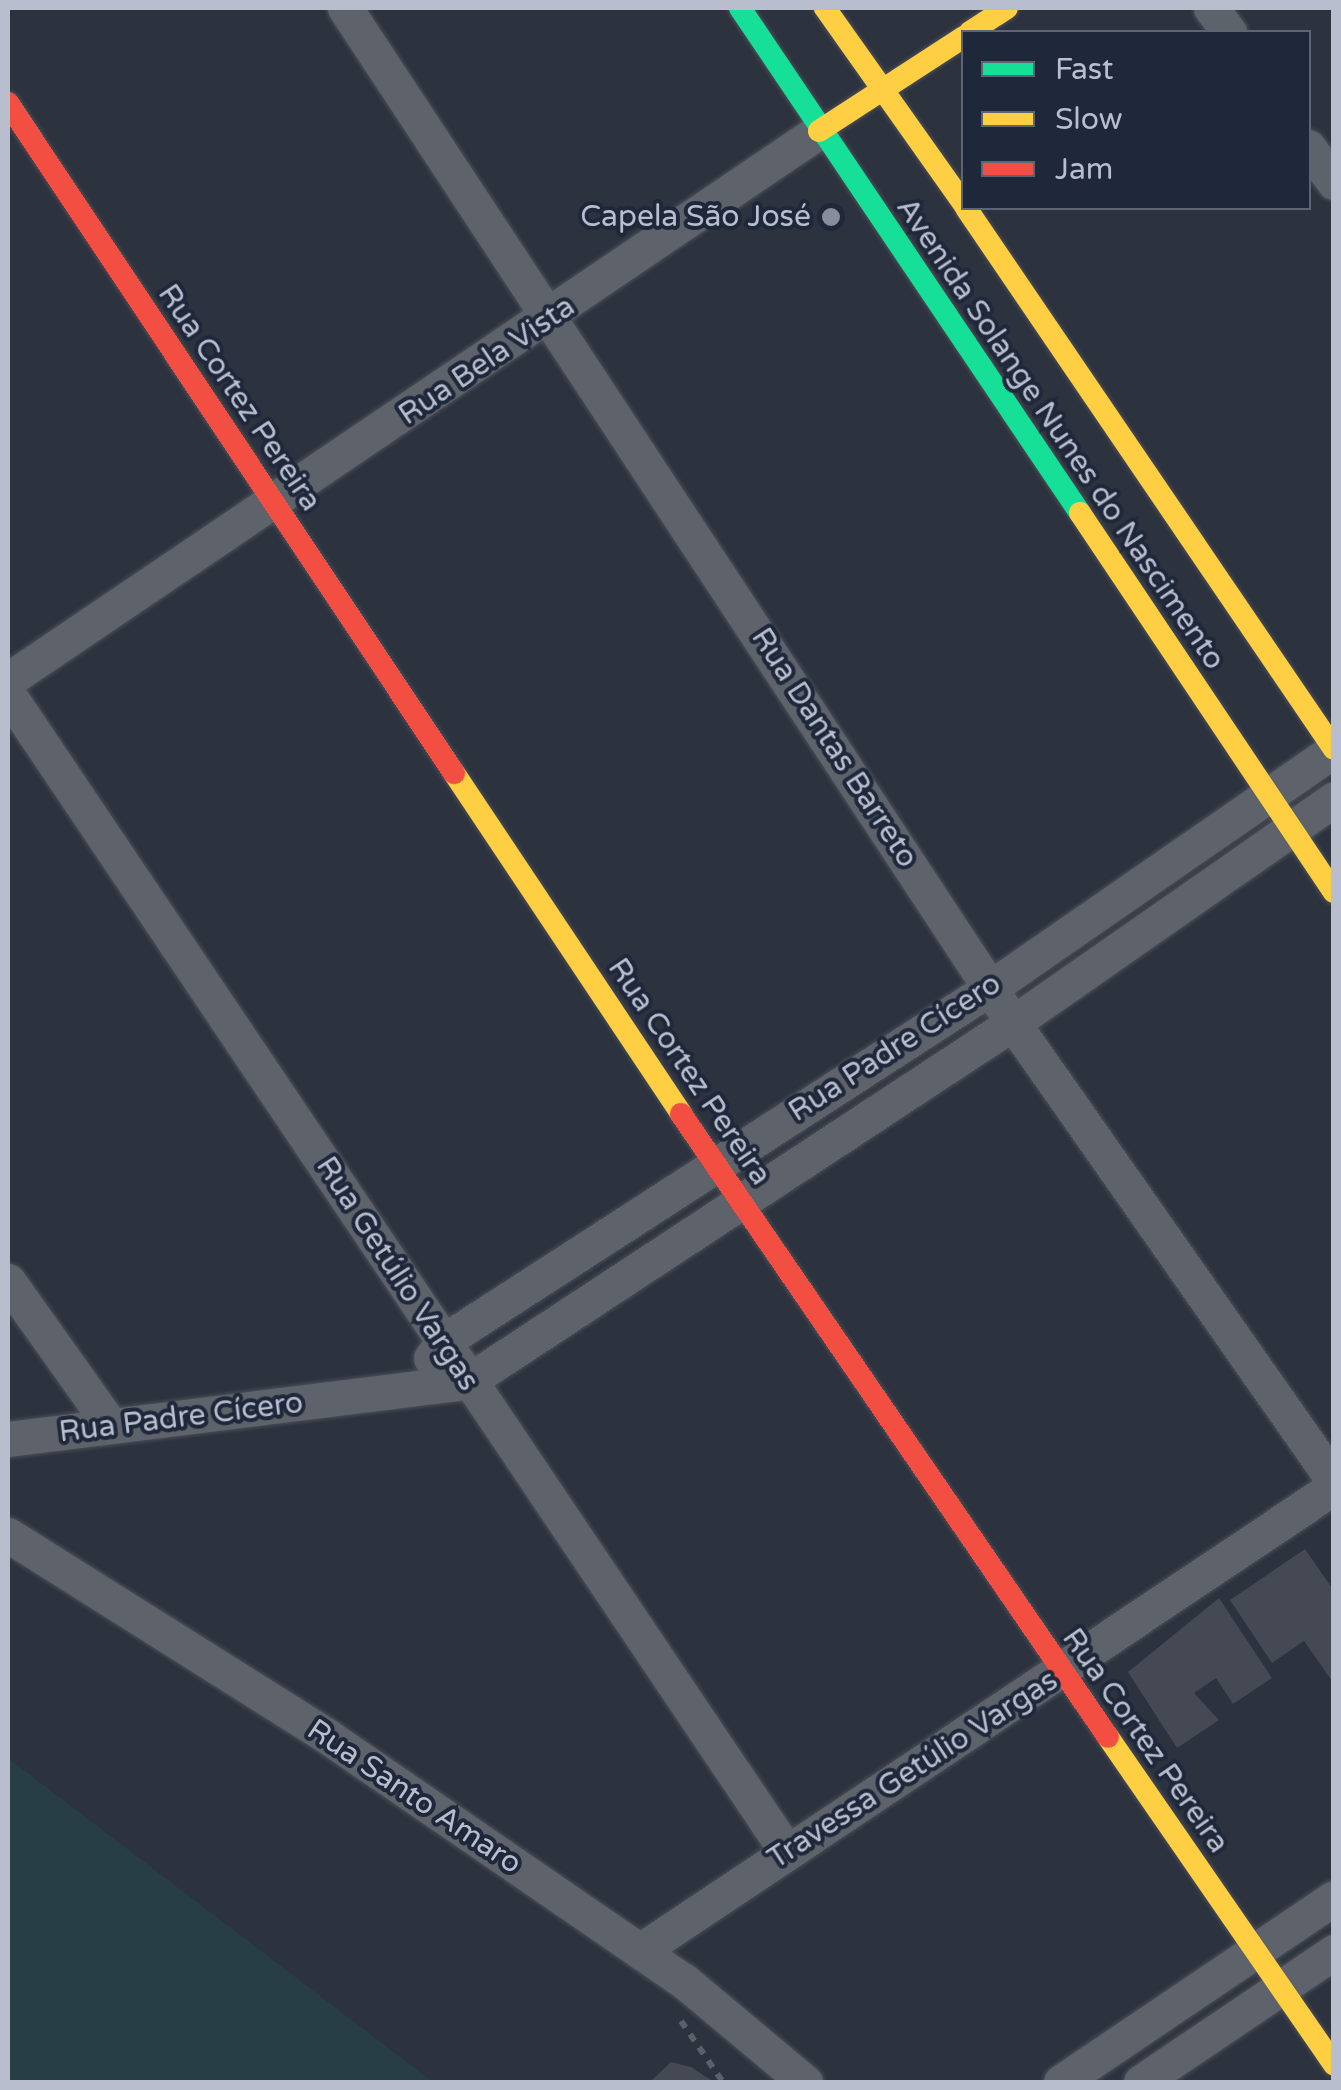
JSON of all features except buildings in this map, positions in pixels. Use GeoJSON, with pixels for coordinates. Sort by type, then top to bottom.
{"type":"FeatureCollection","features":[{"type":"Feature","properties":{"kind":"street","name":"Rua Dantas Barreto"},"geometry":{"type":"LineString","coordinates":[[346,8],[1012,1024],[1334,1484]]}},
{"type":"Feature","properties":{"kind":"street","name":"Avenida Solange Nunes do Nascimento"},"geometry":{"type":"LineString","coordinates":[[740,8],[819,131],[1334,892]]}},
{"type":"Feature","properties":{"kind":"street","name":"Avenida Solange Nunes do Nascimento"},"geometry":{"type":"LineString","coordinates":[[825,8],[961,200]]}},
{"type":"Feature","properties":{"kind":"street","name":"Rua Bela Vista"},"geometry":{"type":"LineString","coordinates":[[972,30],[1007,8]]}},
{"type":"Feature","properties":{"kind":"street"},"geometry":{"type":"LineString","coordinates":[[1211,8],[1227,30]]}},
{"type":"Feature","properties":{"kind":"street","name":"Rua Bela Vista"},"geometry":{"type":"LineString","coordinates":[[8,680],[552,318],[819,131],[961,37]]}},
{"type":"Feature","properties":{"kind":"street","name":"Rua Cortez Pereira"},"geometry":{"type":"LineString","coordinates":[[8,104],[740,1203],[1334,2065]]}},
{"type":"Feature","properties":{"kind":"street"},"geometry":{"type":"LineString","coordinates":[[1311,151],[1334,182]]}},
{"type":"Feature","properties":{"kind":"street","name":"Avenida Solange Nunes do Nascimento"},"geometry":{"type":"LineString","coordinates":[[968,210],[1334,749]]}},
{"type":"Feature","properties":{"kind":"street","name":"Rua Getúlio Vargas"},"geometry":{"type":"LineString","coordinates":[[8,694],[787,1852]]}},
{"type":"Feature","properties":{"kind":"street","name":"Rua Padre Cícero"},"geometry":{"type":"LineString","coordinates":[[414,1384],[444,1341],[990,988],[1334,749]]}},
{"type":"Feature","properties":{"kind":"street","name":"Rua Padre Cícero"},"geometry":{"type":"LineString","coordinates":[[8,1439],[414,1384],[468,1382],[1012,1024],[1334,799]]}},
{"type":"Feature","properties":{"kind":"street"},"geometry":{"type":"LineString","coordinates":[[8,1280],[111,1426]]}},
{"type":"Feature","properties":{"kind":"street","name":"Travessa Getúlio Vargas"},"geometry":{"type":"LineString","coordinates":[[640,1951],[1061,1673],[1334,1484]]}},
{"type":"Feature","properties":{"kind":"street","name":"Rua Santo Amaro"},"geometry":{"type":"LineString","coordinates":[[8,1535],[326,1736],[640,1951],[805,2082]]}},
{"type":"Feature","properties":{"kind":"street"},"geometry":{"type":"LineString","coordinates":[[1061,2082],[1334,1898]]}},
{"type":"Feature","properties":{"kind":"street"},"geometry":{"type":"LineString","coordinates":[[1141,2082],[1334,1952]]}},
{"type":"Feature","properties":{"kind":"shaded area"},"geometry":{"type":"Polygon","coordinates":[[[8,1758],[433,2082],[8,2082],[8,1758]]]}},
{"type":"Feature","properties":{"kind":"traffic: fast"},"geometry":{"type":"LineString","coordinates":[[740,8],[1080,513]]}},
{"type":"Feature","properties":{"kind":"traffic: slow"},"geometry":{"type":"LineString","coordinates":[[825,8],[961,200]]}},
{"type":"Feature","properties":{"kind":"traffic: slow"},"geometry":{"type":"LineString","coordinates":[[973,30],[1007,8]]}},
{"type":"Feature","properties":{"kind":"traffic: slow"},"geometry":{"type":"LineString","coordinates":[[819,131],[961,39]]}},
{"type":"Feature","properties":{"kind":"traffic: slow"},"geometry":{"type":"LineString","coordinates":[[967,210],[1334,749]]}},
{"type":"Feature","properties":{"kind":"traffic: slow"},"geometry":{"type":"LineString","coordinates":[[1080,513],[1334,892]]}},
{"type":"Feature","properties":{"kind":"traffic: slow"},"geometry":{"type":"LineString","coordinates":[[454,773],[681,1114]]}},
{"type":"Feature","properties":{"kind":"traffic: slow"},"geometry":{"type":"LineString","coordinates":[[1108,1737],[1334,2065]]}},
{"type":"Feature","properties":{"kind":"traffic: jam"},"geometry":{"type":"LineString","coordinates":[[8,103],[454,773]]}},
{"type":"Feature","properties":{"kind":"traffic: jam"},"geometry":{"type":"LineString","coordinates":[[681,1114],[1108,1737]]}},
{"type":"Feature","properties":{"kind":"place","name":"Capela São José"},"geometry":{"type":"Point","coordinates":[831,217]}}]}
